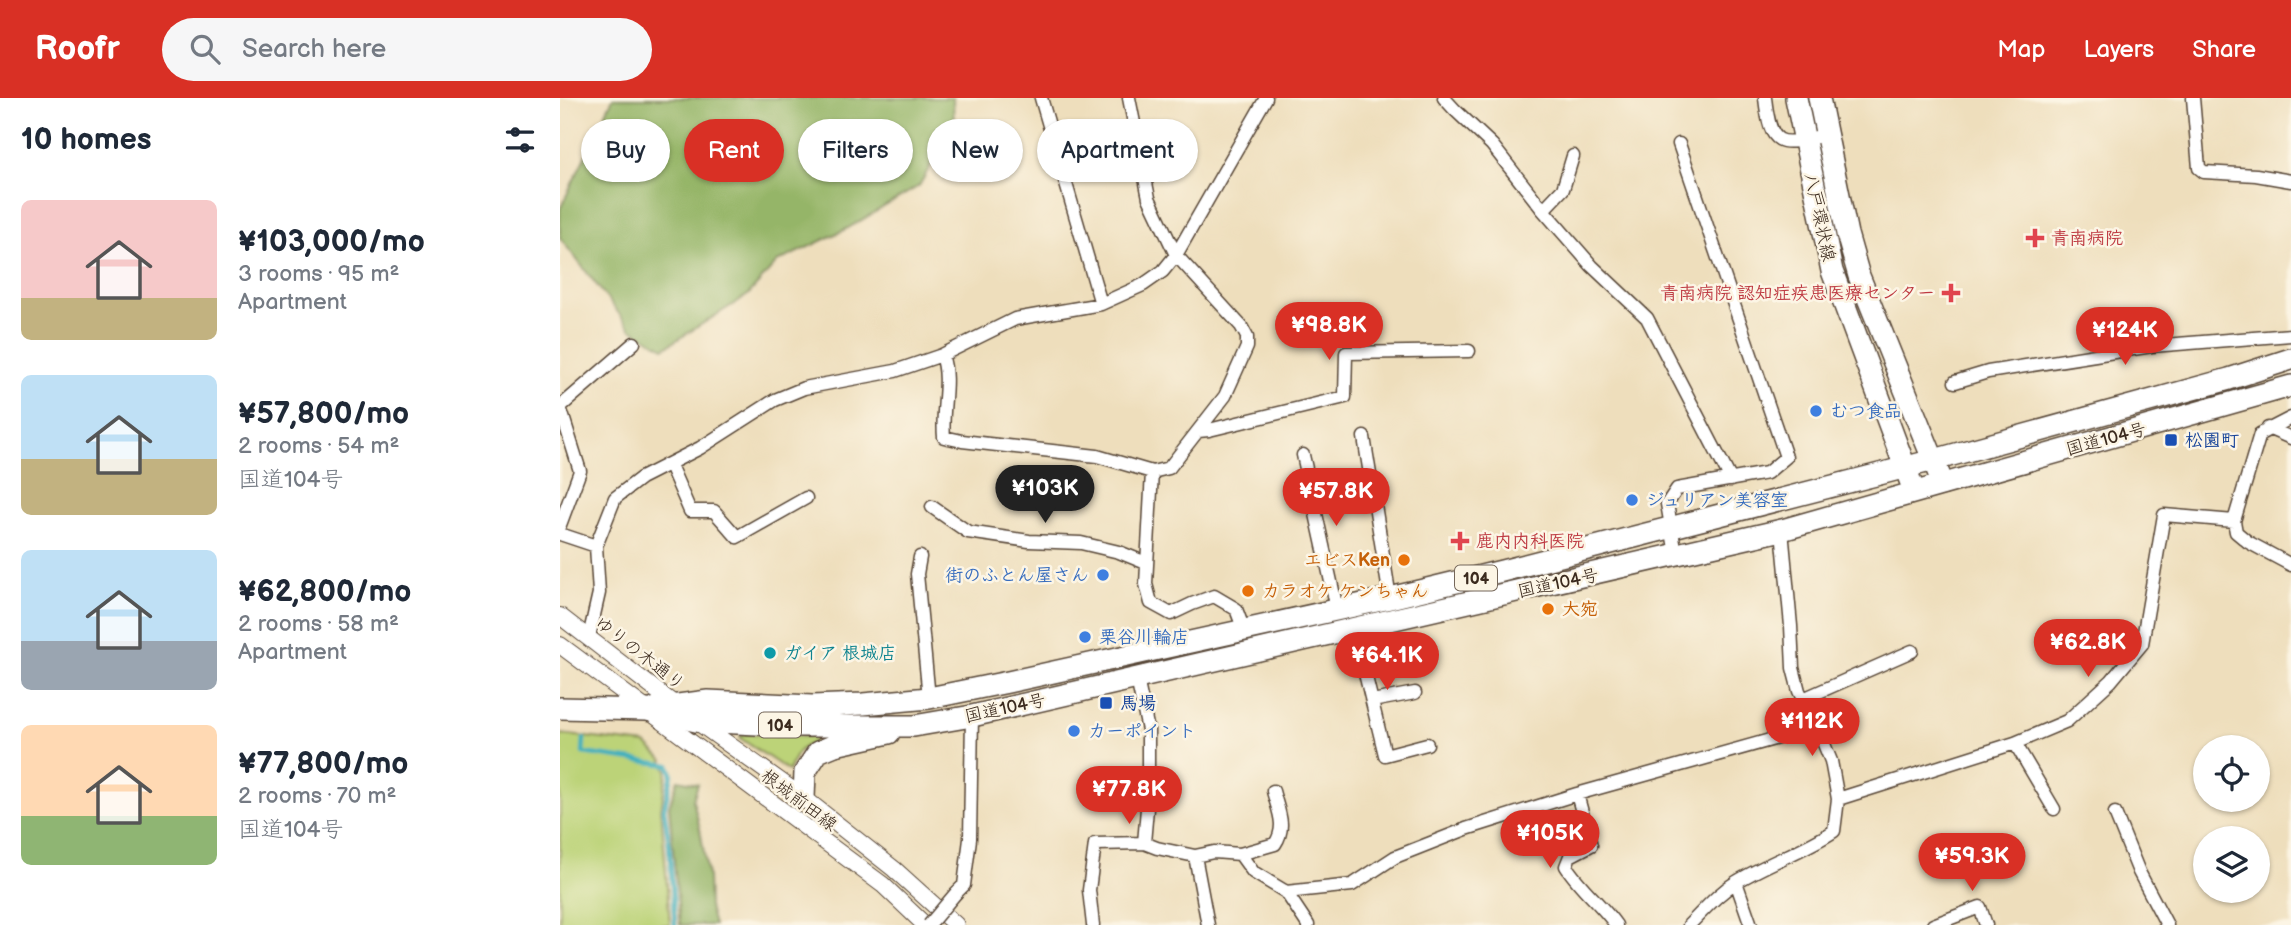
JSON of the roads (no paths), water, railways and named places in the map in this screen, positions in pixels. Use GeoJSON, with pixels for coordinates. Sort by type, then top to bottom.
{"type":"FeatureCollection","features":[{"type":"Feature","properties":{"kind":"main road","name":"八戸環状線"},"geometry":{"type":"LineString","coordinates":[[1796,98],[1832,271],[1914,491]]}},
{"type":"Feature","properties":{"kind":"main road","name":"八戸環状線"},"geometry":{"type":"LineString","coordinates":[[1819,98],[1825,135],[1859,276],[1943,484]]}},
{"type":"Feature","properties":{"kind":"main road","name":"国道104号"},"geometry":{"type":"LineString","coordinates":[[647,710],[708,701],[812,706],[929,698],[1390,598],[1934,460],[2229,379],[2291,359]]}},
{"type":"Feature","properties":{"kind":"main road","name":"国道104号"},"geometry":{"type":"LineString","coordinates":[[560,708],[647,710],[696,721],[801,726],[915,726],[972,716],[1782,530],[2291,386]]}},
{"type":"Feature","properties":{"kind":"main road"},"geometry":{"type":"LineString","coordinates":[[804,799],[805,772],[818,752],[835,745],[915,726]]}},
{"type":"Feature","properties":{"kind":"street"},"geometry":{"type":"LineString","coordinates":[[1041,98],[1101,304]]}},
{"type":"Feature","properties":{"kind":"street"},"geometry":{"type":"LineString","coordinates":[[942,355],[947,370],[942,417],[944,437],[1097,456],[1152,472],[1169,468],[1225,397],[1247,347],[1247,337],[1241,326],[1176,256],[1149,198],[1129,98]]}},
{"type":"Feature","properties":{"kind":"street"},"geometry":{"type":"LineString","coordinates":[[589,637],[599,593],[596,546],[615,498],[641,478],[670,465],[785,396],[804,388],[895,371],[942,355],[1015,319],[1101,304],[1143,285],[1163,271],[1176,256],[1266,98]]}},
{"type":"Feature","properties":{"kind":"street"},"geometry":{"type":"LineString","coordinates":[[1444,98],[1492,145],[1592,266],[1647,318],[1731,480]]}},
{"type":"Feature","properties":{"kind":"street"},"geometry":{"type":"LineString","coordinates":[[1765,98],[1768,125],[1782,142],[1790,143],[1825,135]]}},
{"type":"Feature","properties":{"kind":"street"},"geometry":{"type":"LineString","coordinates":[[2193,98],[2199,168],[2204,172],[2256,175],[2291,181]]}},
{"type":"Feature","properties":{"kind":"street"},"geometry":{"type":"LineString","coordinates":[[1676,554],[1667,504],[1677,489],[1767,473],[1786,457],[1679,144]]}},
{"type":"Feature","properties":{"kind":"street"},"geometry":{"type":"LineString","coordinates":[[1543,210],[1563,189],[1573,156]]}},
{"type":"Feature","properties":{"kind":"street"},"geometry":{"type":"LineString","coordinates":[[1955,382],[1988,372],[2152,346],[2291,335]]}},
{"type":"Feature","properties":{"kind":"street"},"geometry":{"type":"LineString","coordinates":[[560,525],[580,471],[560,407],[634,343]]}},
{"type":"Feature","properties":{"kind":"street"},"geometry":{"type":"LineString","coordinates":[[1198,431],[1345,397],[1346,353],[1469,351]]}},
{"type":"Feature","properties":{"kind":"street"},"geometry":{"type":"LineString","coordinates":[[2291,418],[2260,434],[2234,521],[2236,532],[2248,542],[2291,565]]}},
{"type":"Feature","properties":{"kind":"street"},"geometry":{"type":"LineString","coordinates":[[2268,428],[2291,438]]}},
{"type":"Feature","properties":{"kind":"street"},"geometry":{"type":"LineString","coordinates":[[1364,437],[1390,598]]}},
{"type":"Feature","properties":{"kind":"street"},"geometry":{"type":"LineString","coordinates":[[1303,455],[1337,608]]}},
{"type":"Feature","properties":{"kind":"street"},"geometry":{"type":"LineString","coordinates":[[670,465],[690,511],[714,511],[737,537],[806,498]]}},
{"type":"Feature","properties":{"kind":"street"},"geometry":{"type":"LineString","coordinates":[[1152,472],[1146,563],[1146,584],[1151,603],[1171,614],[1214,596],[1236,609],[1252,653]]}},
{"type":"Feature","properties":{"kind":"street"},"geometry":{"type":"LineString","coordinates":[[932,507],[968,532],[1029,541],[1081,543],[1119,552],[1146,563]]}},
{"type":"Feature","properties":{"kind":"street"},"geometry":{"type":"LineString","coordinates":[[1838,799],[2015,743],[2067,721],[2111,681],[2142,644],[2164,515],[2234,521]]}},
{"type":"Feature","properties":{"kind":"street"},"geometry":{"type":"LineString","coordinates":[[1689,925],[1708,904],[1736,883],[1834,831],[1838,799],[1831,761],[1818,727],[1803,699],[1793,668],[1782,530]]}},
{"type":"Feature","properties":{"kind":"street"},"geometry":{"type":"LineString","coordinates":[[560,534],[596,546]]}},
{"type":"Feature","properties":{"kind":"street"},"geometry":{"type":"LineString","coordinates":[[920,557],[917,574],[929,698]]}},
{"type":"Feature","properties":{"kind":"street","name":"ゆりの木通り"},"geometry":{"type":"LineString","coordinates":[[560,615],[696,721]]}},
{"type":"Feature","properties":{"kind":"street"},"geometry":{"type":"LineString","coordinates":[[1354,628],[1385,755],[1427,744]]}},
{"type":"Feature","properties":{"kind":"street"},"geometry":{"type":"LineString","coordinates":[[560,645],[647,710]]}},
{"type":"Feature","properties":{"kind":"street"},"geometry":{"type":"LineString","coordinates":[[1803,699],[1912,650]]}},
{"type":"Feature","properties":{"kind":"street"},"geometry":{"type":"LineString","coordinates":[[1137,679],[1148,730],[1148,797],[1144,843]]}},
{"type":"Feature","properties":{"kind":"street"},"geometry":{"type":"LineString","coordinates":[[1372,701],[1415,693]]}},
{"type":"Feature","properties":{"kind":"street","name":"根城前田線"},"geometry":{"type":"LineString","coordinates":[[647,710],[883,885],[927,925]]}},
{"type":"Feature","properties":{"kind":"street"},"geometry":{"type":"LineString","coordinates":[[927,925],[964,885],[970,839],[972,716]]}},
{"type":"Feature","properties":{"kind":"street","name":"根城前田線"},"geometry":{"type":"LineString","coordinates":[[696,721],[804,799],[894,869],[956,925]]}},
{"type":"Feature","properties":{"kind":"street"},"geometry":{"type":"LineString","coordinates":[[1286,892],[1352,885],[1395,857],[1466,829],[1577,794],[1818,727]]}},
{"type":"Feature","properties":{"kind":"street"},"geometry":{"type":"LineString","coordinates":[[2015,743],[2054,810]]}},
{"type":"Feature","properties":{"kind":"street"},"geometry":{"type":"LineString","coordinates":[[1093,925],[1089,890],[1096,844],[1144,843],[1195,856],[1214,852],[1240,854],[1275,844],[1282,834],[1282,823],[1273,791]]}},
{"type":"Feature","properties":{"kind":"street"},"geometry":{"type":"LineString","coordinates":[[1577,794],[1591,845],[1570,856],[1566,866],[1576,882],[1601,905],[1616,925]]}},
{"type":"Feature","properties":{"kind":"street"},"geometry":{"type":"LineString","coordinates":[[2115,813],[2138,872],[2168,925]]}},
{"type":"Feature","properties":{"kind":"street"},"geometry":{"type":"LineString","coordinates":[[1240,854],[1253,872],[1286,892],[1308,925]]}},
{"type":"Feature","properties":{"kind":"street"},"geometry":{"type":"LineString","coordinates":[[1195,856],[1208,925]]}},
{"type":"Feature","properties":{"kind":"street"},"geometry":{"type":"LineString","coordinates":[[1736,883],[1751,925]]}},
{"type":"Feature","properties":{"kind":"street"},"geometry":{"type":"LineString","coordinates":[[1933,925],[1980,907],[1986,925]]}},
{"type":"Feature","properties":{"kind":"waterway"},"geometry":{"type":"LineString","coordinates":[[584,739],[583,753],[669,765],[672,774],[664,809],[675,925]]}},
{"type":"Feature","properties":{"kind":"place","name":"青南病院"},"geometry":{"type":"Point","coordinates":[2035,238]}},
{"type":"Feature","properties":{"kind":"place","name":"青南病院 認知症疾患医療センター"},"geometry":{"type":"Point","coordinates":[1951,293]}},
{"type":"Feature","properties":{"kind":"place","name":"むつ食品"},"geometry":{"type":"Point","coordinates":[1816,411]}},
{"type":"Feature","properties":{"kind":"place","name":"松園町"},"geometry":{"type":"Point","coordinates":[2171,440]}},
{"type":"Feature","properties":{"kind":"place","name":"ジュリアン美容室"},"geometry":{"type":"Point","coordinates":[1632,500]}},
{"type":"Feature","properties":{"kind":"place","name":"鹿内内科医院"},"geometry":{"type":"Point","coordinates":[1460,541]}},
{"type":"Feature","properties":{"kind":"place","name":"エビスKen"},"geometry":{"type":"Point","coordinates":[1404,560]}},
{"type":"Feature","properties":{"kind":"place","name":"街のふとん屋さん"},"geometry":{"type":"Point","coordinates":[1103,575]}},
{"type":"Feature","properties":{"kind":"place","name":"カラオケ ケンちゃん"},"geometry":{"type":"Point","coordinates":[1248,591]}},
{"type":"Feature","properties":{"kind":"place","name":"大宛"},"geometry":{"type":"Point","coordinates":[1548,609]}},
{"type":"Feature","properties":{"kind":"place","name":"栗谷川輪店"},"geometry":{"type":"Point","coordinates":[1085,637]}},
{"type":"Feature","properties":{"kind":"place","name":"ガイア 根城店"},"geometry":{"type":"Point","coordinates":[770,653]}},
{"type":"Feature","properties":{"kind":"place","name":"馬場"},"geometry":{"type":"Point","coordinates":[1106,703]}},
{"type":"Feature","properties":{"kind":"place","name":"カーポイント"},"geometry":{"type":"Point","coordinates":[1074,731]}}]}
